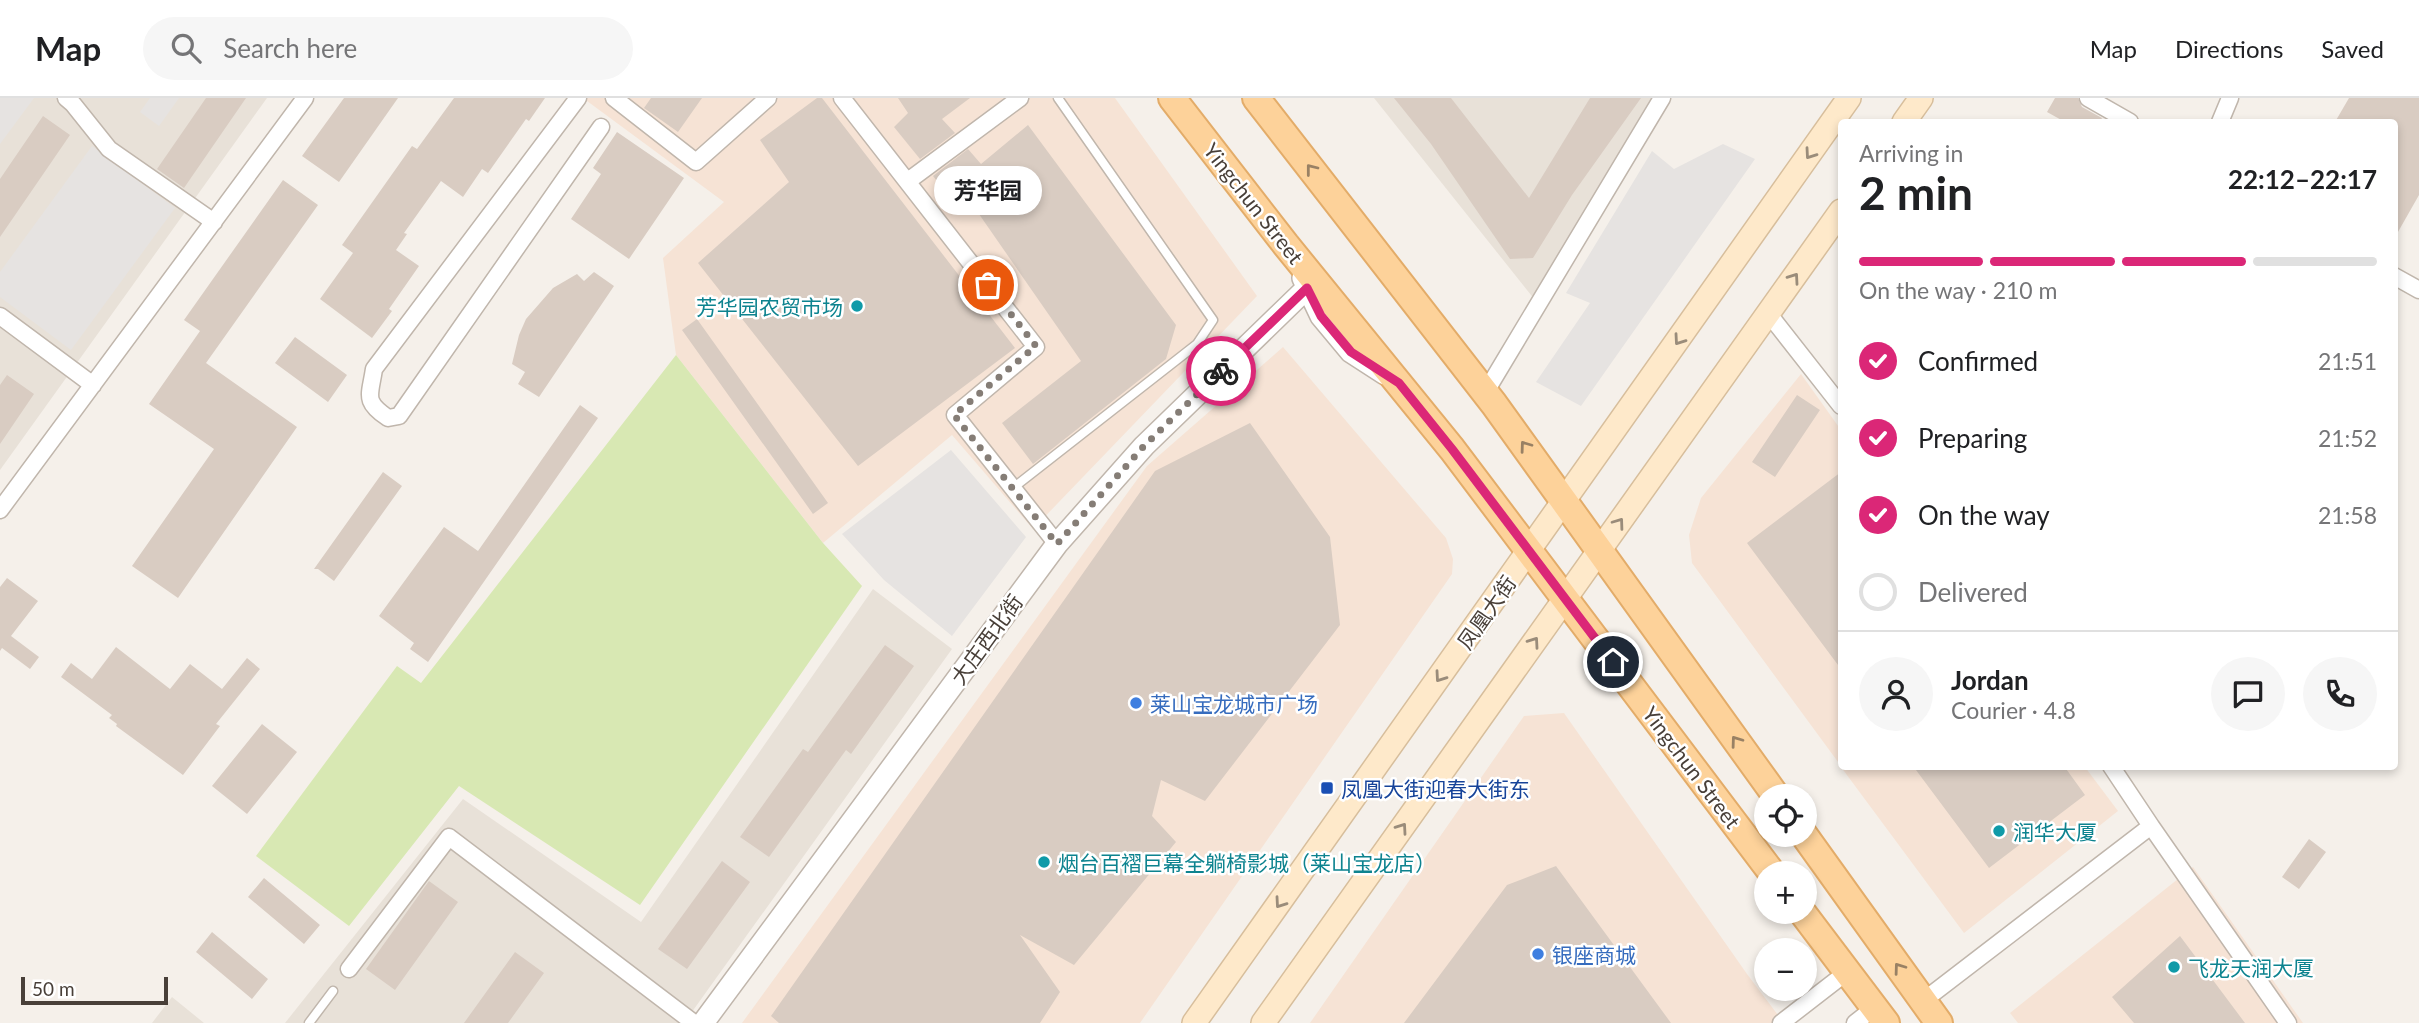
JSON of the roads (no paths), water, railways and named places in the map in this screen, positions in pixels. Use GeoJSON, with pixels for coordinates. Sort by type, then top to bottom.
{"type":"FeatureCollection","features":[{"type":"Feature","properties":{"kind":"main road","name":"Yingchun Street"},"geometry":{"type":"LineString","coordinates":[[1172,98],[1286,245],[1399,383],[1764,861]]}},
{"type":"Feature","properties":{"kind":"main road"},"geometry":{"type":"LineString","coordinates":[[1256,98],[1485,393],[1767,784]]}},
{"type":"Feature","properties":{"kind":"main road","name":"凤凰大街"},"geometry":{"type":"LineString","coordinates":[[1194,1023],[1849,98]]}},
{"type":"Feature","properties":{"kind":"main road"},"geometry":{"type":"LineString","coordinates":[[1906,119],[1922,98]]}},
{"type":"Feature","properties":{"kind":"main road"},"geometry":{"type":"LineString","coordinates":[[1263,1023],[1838,215]]}},
{"type":"Feature","properties":{"kind":"main road"},"geometry":{"type":"LineString","coordinates":[[1813,847],[1939,1023]]}},
{"type":"Feature","properties":{"kind":"main road"},"geometry":{"type":"LineString","coordinates":[[1811,924],[1847,972],[1872,1018]]}},
{"type":"Feature","properties":{"kind":"street"},"geometry":{"type":"LineString","coordinates":[[66,98],[109,149],[214,222]]}},
{"type":"Feature","properties":{"kind":"street"},"geometry":{"type":"LineString","coordinates":[[0,510],[305,98]]}},
{"type":"Feature","properties":{"kind":"street"},"geometry":{"type":"LineString","coordinates":[[578,98],[374,369],[370,400],[374,409],[388,418],[399,416],[601,127]]}},
{"type":"Feature","properties":{"kind":"street"},"geometry":{"type":"LineString","coordinates":[[614,98],[696,162],[768,98]]}},
{"type":"Feature","properties":{"kind":"street"},"geometry":{"type":"LineString","coordinates":[[842,98],[1036,346],[954,415],[1057,544]]}},
{"type":"Feature","properties":{"kind":"street"},"geometry":{"type":"LineString","coordinates":[[908,181],[1020,98]]}},
{"type":"Feature","properties":{"kind":"street"},"geometry":{"type":"LineString","coordinates":[[1485,393],[1662,98]]}},
{"type":"Feature","properties":{"kind":"street"},"geometry":{"type":"LineString","coordinates":[[2088,98],[2125,119]]}},
{"type":"Feature","properties":{"kind":"street"},"geometry":{"type":"LineString","coordinates":[[2221,119],[2230,98]]}},
{"type":"Feature","properties":{"kind":"street"},"geometry":{"type":"LineString","coordinates":[[1286,245],[1321,316],[1351,352],[1399,383]]}},
{"type":"Feature","properties":{"kind":"street"},"geometry":{"type":"LineString","coordinates":[[2398,278],[2419,290]]}},
{"type":"Feature","properties":{"kind":"street","name":"大庄西北街"},"geometry":{"type":"LineString","coordinates":[[703,1023],[1057,544],[1144,446],[1307,288]]}},
{"type":"Feature","properties":{"kind":"street"},"geometry":{"type":"LineString","coordinates":[[1768,313],[1838,402]]}},
{"type":"Feature","properties":{"kind":"street"},"geometry":{"type":"LineString","coordinates":[[0,316],[93,385]]}},
{"type":"Feature","properties":{"kind":"street"},"geometry":{"type":"LineString","coordinates":[[2114,770],[2288,1023]]}},
{"type":"Feature","properties":{"kind":"street"},"geometry":{"type":"LineString","coordinates":[[1923,1001],[2151,826]]}},
{"type":"Feature","properties":{"kind":"street"},"geometry":{"type":"LineString","coordinates":[[349,969],[449,837],[694,1023]]}},
{"type":"Feature","properties":{"kind":"street"},"geometry":{"type":"LineString","coordinates":[[1781,1023],[1847,972]]}},
{"type":"Feature","properties":{"kind":"lane"},"geometry":{"type":"LineString","coordinates":[[1013,488],[1197,344],[1213,320],[1058,98]]}},
{"type":"Feature","properties":{"kind":"lane"},"geometry":{"type":"LineString","coordinates":[[309,1023],[333,991]]}},
{"type":"Feature","properties":{"kind":"place","name":"芳华园"},"geometry":{"type":"Point","coordinates":[988,285]}},
{"type":"Feature","properties":{"kind":"place","name":"芳华园农贸市场"},"geometry":{"type":"Point","coordinates":[857,306]}},
{"type":"Feature","properties":{"kind":"place","name":"莱山宝龙城市广场"},"geometry":{"type":"Point","coordinates":[1136,703]}},
{"type":"Feature","properties":{"kind":"place","name":"凤凰大街迎春大街东"},"geometry":{"type":"Point","coordinates":[1327,788]}},
{"type":"Feature","properties":{"kind":"place","name":"润华大厦"},"geometry":{"type":"Point","coordinates":[1999,831]}},
{"type":"Feature","properties":{"kind":"place","name":"烟台百褶巨幕全躺椅影城（莱山宝龙店）"},"geometry":{"type":"Point","coordinates":[1044,862]}},
{"type":"Feature","properties":{"kind":"place","name":"银座商城"},"geometry":{"type":"Point","coordinates":[1538,954]}},
{"type":"Feature","properties":{"kind":"place","name":"飞龙天润大厦"},"geometry":{"type":"Point","coordinates":[2174,967]}}]}
